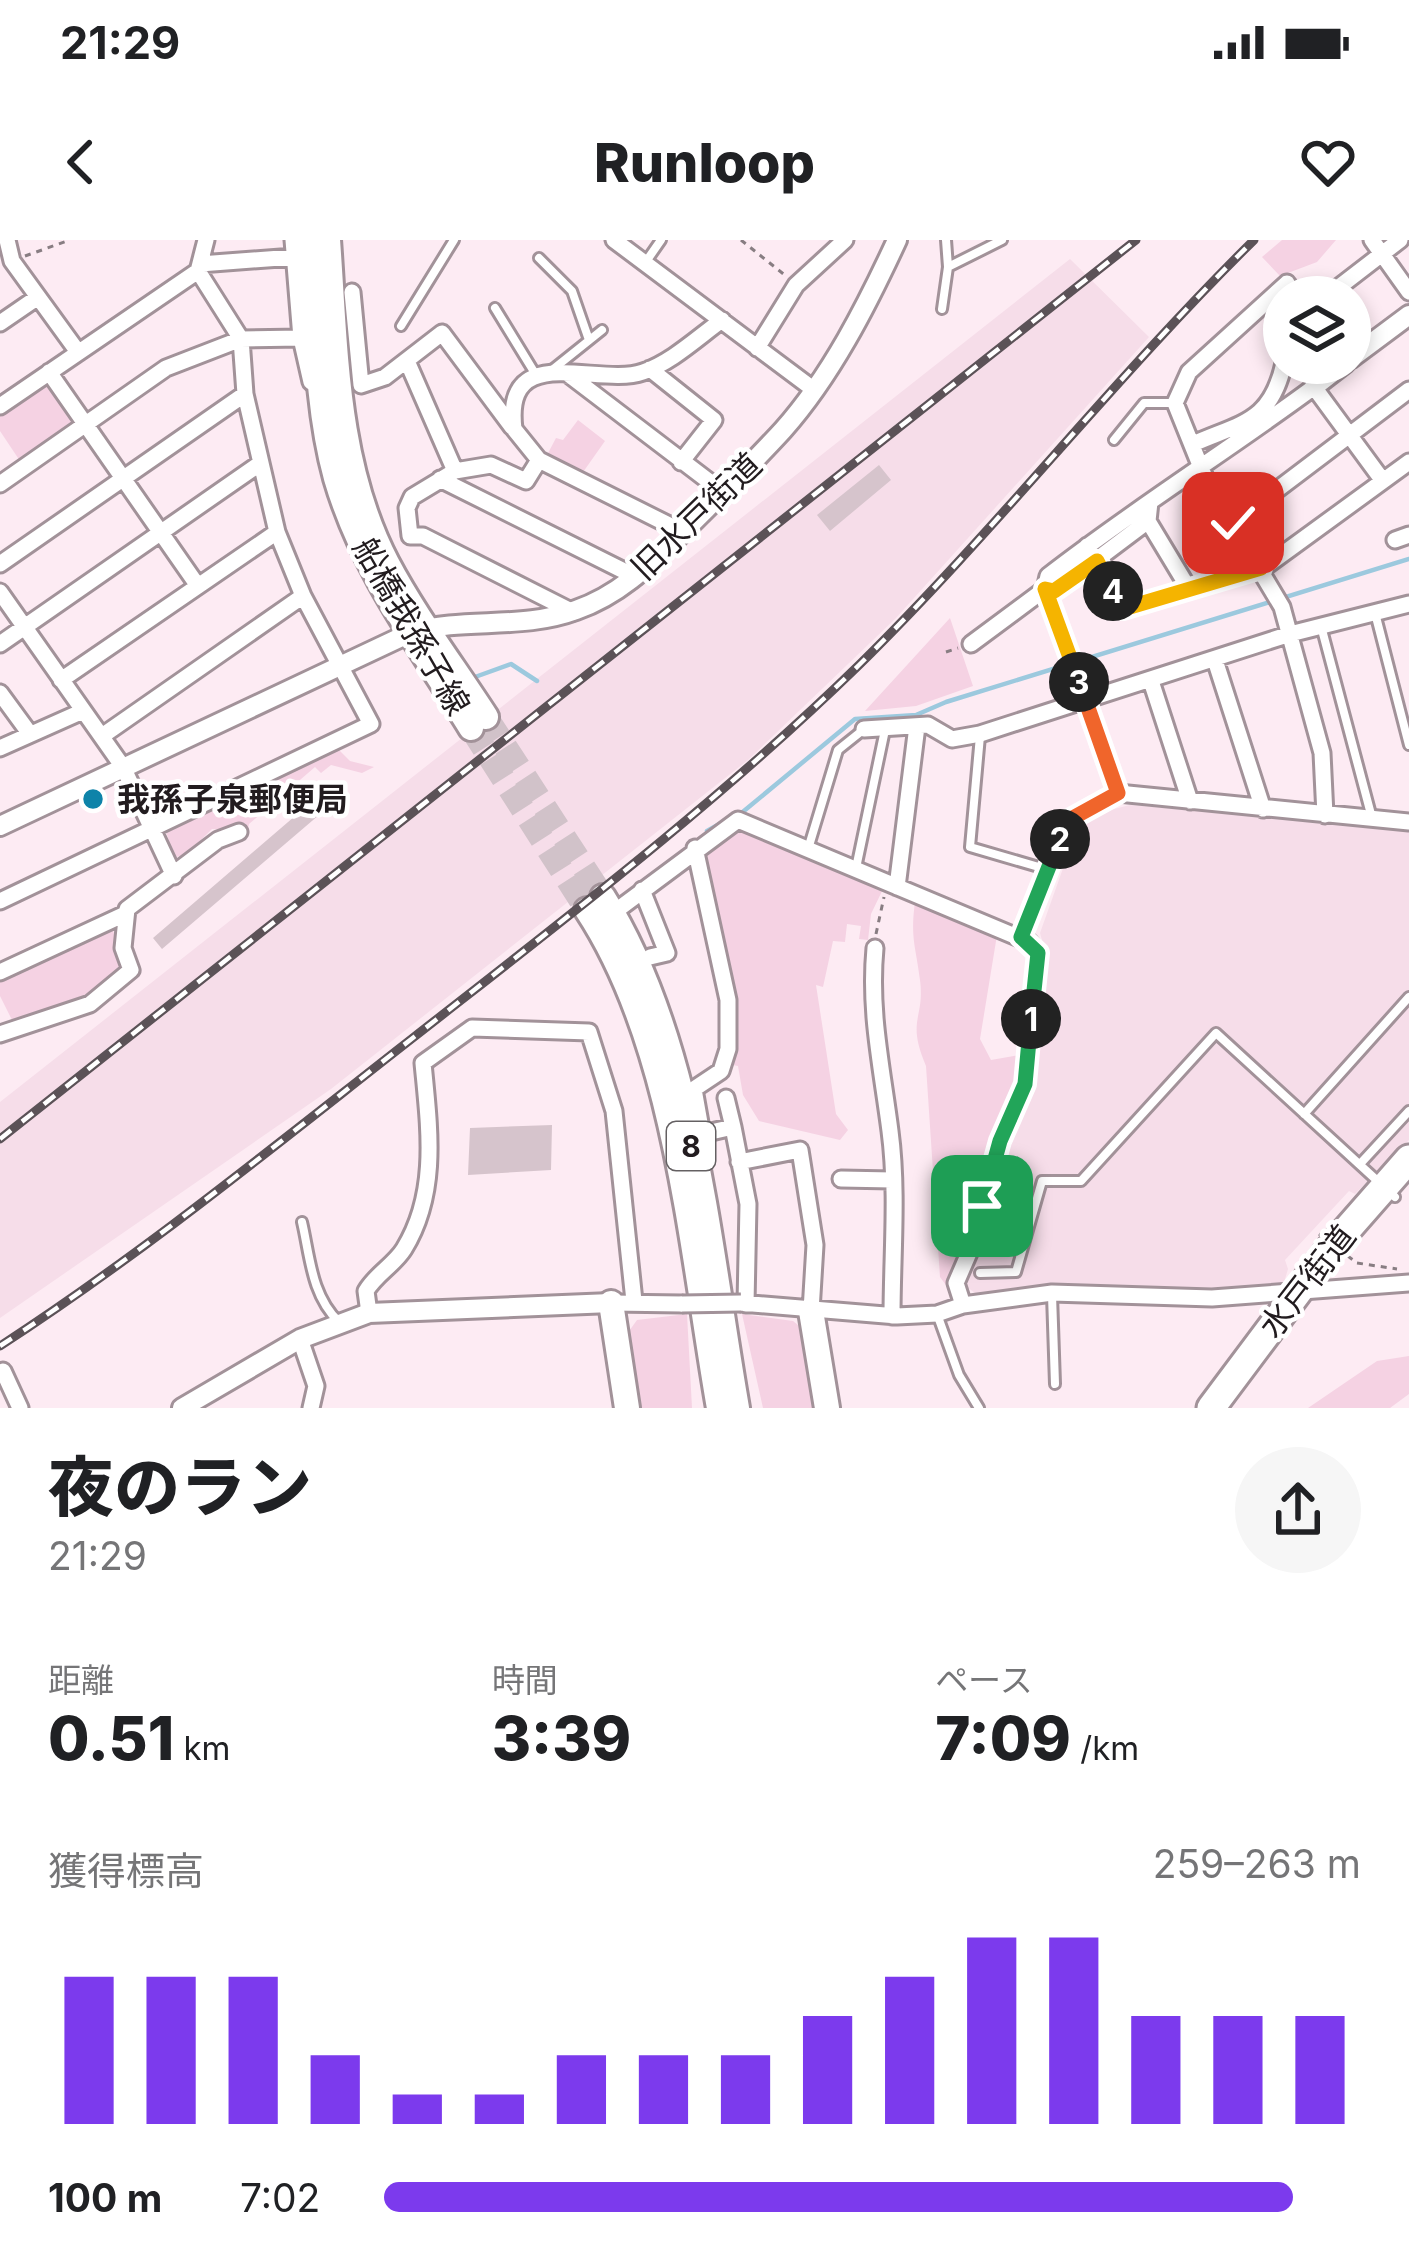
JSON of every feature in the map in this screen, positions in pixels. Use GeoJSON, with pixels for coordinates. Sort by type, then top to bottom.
{"type":"FeatureCollection","features":[{"type":"Feature","properties":{"kind":"highway","name":"水戸街道"},"geometry":{"type":"LineString","coordinates":[[1211,1408],[1396,1188],[1409,1159]]}},
{"type":"Feature","properties":{"kind":"highway","name":"水戸街道"},"geometry":{"type":"LineString","coordinates":[[1232,1408],[1308,1291]]}},
{"type":"Feature","properties":{"kind":"main road","name":"船橋我孫子線"},"geometry":{"type":"LineString","coordinates":[[328,240],[345,436],[380,549],[421,630],[478,722]]}},
{"type":"Feature","properties":{"kind":"main road","name":"船橋我孫子線"},"geometry":{"type":"LineString","coordinates":[[299,246],[336,477],[376,576],[421,630]]}},
{"type":"Feature","properties":{"kind":"main road","name":"8"},"geometry":{"type":"LineString","coordinates":[[601,907],[666,1034],[696,1137],[728,1315],[737,1408]]}},
{"type":"Feature","properties":{"kind":"main road","name":"8"},"geometry":{"type":"LineString","coordinates":[[601,907],[660,1078],[728,1315],[715,1408]]}},
{"type":"Feature","properties":{"kind":"main road"},"geometry":{"type":"LineString","coordinates":[[622,1302],[627,1408]]}},
{"type":"Feature","properties":{"kind":"main road"},"geometry":{"type":"LineString","coordinates":[[811,1311],[827,1408]]}},
{"type":"Feature","properties":{"kind":"main road"},"geometry":{"type":"LineString","coordinates":[[728,1315],[749,1408]]}},
{"type":"Feature","properties":{"kind":"street"},"geometry":{"type":"LineString","coordinates":[[7,240],[12,261],[78,352]]}},
{"type":"Feature","properties":{"kind":"street"},"geometry":{"type":"LineString","coordinates":[[0,901],[371,724],[303,596],[277,532],[258,465],[241,339],[199,268],[206,240]]}},
{"type":"Feature","properties":{"kind":"street"},"geometry":{"type":"LineString","coordinates":[[614,240],[813,389]]}},
{"type":"Feature","properties":{"kind":"street","name":"旧水戸街道"},"geometry":{"type":"LineString","coordinates":[[0,826],[421,630],[517,623],[573,612],[636,578],[785,428],[813,389],[897,240]]}},
{"type":"Feature","properties":{"kind":"street"},"geometry":{"type":"LineString","coordinates":[[1347,276],[1377,247],[1400,240]]}},
{"type":"Feature","properties":{"kind":"street"},"geometry":{"type":"LineString","coordinates":[[757,348],[796,285],[838,242]]}},
{"type":"Feature","properties":{"kind":"street"},"geometry":{"type":"LineString","coordinates":[[0,406],[199,268],[299,246],[301,338],[323,412]]}},
{"type":"Feature","properties":{"kind":"street"},"geometry":{"type":"LineString","coordinates":[[1377,247],[1409,292]]}},
{"type":"Feature","properties":{"kind":"street"},"geometry":{"type":"LineString","coordinates":[[352,292],[361,385],[407,361],[442,333],[539,460],[683,532]]}},
{"type":"Feature","properties":{"kind":"street"},"geometry":{"type":"LineString","coordinates":[[0,323],[38,297]]}},
{"type":"Feature","properties":{"kind":"street"},"geometry":{"type":"LineString","coordinates":[[1263,305],[1189,372],[1175,403],[1201,468],[1280,601],[1322,753],[1325,815]]}},
{"type":"Feature","properties":{"kind":"street"},"geometry":{"type":"LineString","coordinates":[[1371,344],[1409,315]]}},
{"type":"Feature","properties":{"kind":"street"},"geometry":{"type":"LineString","coordinates":[[514,429],[515,401],[526,383],[551,373],[624,376],[650,369],[722,320]]}},
{"type":"Feature","properties":{"kind":"street"},"geometry":{"type":"LineString","coordinates":[[0,484],[166,368],[241,339],[301,338]]}},
{"type":"Feature","properties":{"kind":"street"},"geometry":{"type":"LineString","coordinates":[[407,361],[448,475],[636,578]]}},
{"type":"Feature","properties":{"kind":"street"},"geometry":{"type":"LineString","coordinates":[[650,369],[714,420],[681,462]]}},
{"type":"Feature","properties":{"kind":"street"},"geometry":{"type":"LineString","coordinates":[[49,373],[198,586]]}},
{"type":"Feature","properties":{"kind":"street"},"geometry":{"type":"LineString","coordinates":[[551,373],[723,492]]}},
{"type":"Feature","properties":{"kind":"street"},"geometry":{"type":"LineString","coordinates":[[1193,444],[1252,420],[1277,394],[1279,384]]}},
{"type":"Feature","properties":{"kind":"street"},"geometry":{"type":"LineString","coordinates":[[1092,554],[1115,522],[1201,468],[1318,384]]}},
{"type":"Feature","properties":{"kind":"street"},"geometry":{"type":"LineString","coordinates":[[1314,387],[1383,481]]}},
{"type":"Feature","properties":{"kind":"street"},"geometry":{"type":"LineString","coordinates":[[1233,523],[1409,390]]}},
{"type":"Feature","properties":{"kind":"street"},"geometry":{"type":"LineString","coordinates":[[0,564],[245,394]]}},
{"type":"Feature","properties":{"kind":"street"},"geometry":{"type":"LineString","coordinates":[[410,536],[407,508],[412,497],[448,475],[491,465],[526,481],[539,460]]}},
{"type":"Feature","properties":{"kind":"street"},"geometry":{"type":"LineString","coordinates":[[1092,554],[1123,609],[1261,568],[1409,462]]}},
{"type":"Feature","properties":{"kind":"street"},"geometry":{"type":"LineString","coordinates":[[0,644],[258,465]]}},
{"type":"Feature","properties":{"kind":"street"},"geometry":{"type":"LineString","coordinates":[[1150,502],[1148,521],[1189,589]]}},
{"type":"Feature","properties":{"kind":"street"},"geometry":{"type":"LineString","coordinates":[[1118,793],[1045,589],[1048,576],[1148,521]]}},
{"type":"Feature","properties":{"kind":"street"},"geometry":{"type":"LineString","coordinates":[[62,680],[277,532]]}},
{"type":"Feature","properties":{"kind":"street"},"geometry":{"type":"LineString","coordinates":[[380,549],[422,536],[573,612]]}},
{"type":"Feature","properties":{"kind":"street"},"geometry":{"type":"LineString","coordinates":[[971,644],[1045,589]]}},
{"type":"Feature","properties":{"kind":"street"},"geometry":{"type":"LineString","coordinates":[[0,592],[124,767],[175,876]]}},
{"type":"Feature","properties":{"kind":"street"},"geometry":{"type":"LineString","coordinates":[[102,736],[303,596]]}},
{"type":"Feature","properties":{"kind":"street"},"geometry":{"type":"LineString","coordinates":[[864,729],[928,724],[952,739],[980,734],[1290,634],[1409,604]]}},
{"type":"Feature","properties":{"kind":"street"},"geometry":{"type":"LineString","coordinates":[[1215,660],[1263,809]]}},
{"type":"Feature","properties":{"kind":"street"},"geometry":{"type":"LineString","coordinates":[[1151,681],[1190,801]]}},
{"type":"Feature","properties":{"kind":"street"},"geometry":{"type":"LineString","coordinates":[[0,692],[30,734]]}},
{"type":"Feature","properties":{"kind":"street"},"geometry":{"type":"LineString","coordinates":[[0,748],[83,710]]}},
{"type":"Feature","properties":{"kind":"street"},"geometry":{"type":"LineString","coordinates":[[893,885],[917,726]]}},
{"type":"Feature","properties":{"kind":"street"},"geometry":{"type":"LineString","coordinates":[[1021,937],[1069,820],[1118,793],[1409,822]]}},
{"type":"Feature","properties":{"kind":"street"},"geometry":{"type":"LineString","coordinates":[[601,907],[642,890],[738,820],[1021,937],[1038,953],[1025,1084],[1000,1141],[975,1239],[956,1283],[963,1305]]}},
{"type":"Feature","properties":{"kind":"street"},"geometry":{"type":"LineString","coordinates":[[0,972],[123,915],[136,897],[175,876],[218,840],[239,832]]}},
{"type":"Feature","properties":{"kind":"street"},"geometry":{"type":"LineString","coordinates":[[695,848],[731,1022],[721,1071],[694,1089],[696,1137],[733,1127]]}},
{"type":"Feature","properties":{"kind":"street"},"geometry":{"type":"LineString","coordinates":[[642,890],[667,953],[650,958]]}},
{"type":"Feature","properties":{"kind":"street"},"geometry":{"type":"LineString","coordinates":[[0,1034],[90,1004],[131,970],[123,949],[123,915]]}},
{"type":"Feature","properties":{"kind":"street"},"geometry":{"type":"LineString","coordinates":[[875,948],[871,994],[891,1135],[892,1316]]}},
{"type":"Feature","properties":{"kind":"street"},"geometry":{"type":"LineString","coordinates":[[368,1313],[366,1292],[400,1256],[420,1222],[428,1187],[424,1063],[472,1028],[589,1031],[614,1111],[622,1302]]}},
{"type":"Feature","properties":{"kind":"street"},"geometry":{"type":"LineString","coordinates":[[726,1098],[748,1204],[728,1315]]}},
{"type":"Feature","properties":{"kind":"street"},"geometry":{"type":"LineString","coordinates":[[739,1162],[800,1150],[815,1245],[811,1311]]}},
{"type":"Feature","properties":{"kind":"street"},"geometry":{"type":"LineString","coordinates":[[842,1179],[892,1180]]}},
{"type":"Feature","properties":{"kind":"street"},"geometry":{"type":"LineString","coordinates":[[182,1408],[300,1339],[368,1313],[622,1302],[682,1304],[728,1315],[811,1311],[892,1316],[937,1314],[963,1305],[1052,1293],[1212,1298],[1409,1283]]}},
{"type":"Feature","properties":{"kind":"street"},"geometry":{"type":"LineString","coordinates":[[300,1339],[316,1386],[311,1408]]}},
{"type":"Feature","properties":{"kind":"street"},"geometry":{"type":"LineString","coordinates":[[3,1371],[20,1408]]}},
{"type":"Feature","properties":{"kind":"lane"},"geometry":{"type":"LineString","coordinates":[[400,326],[454,240]]}},
{"type":"Feature","properties":{"kind":"lane"},"geometry":{"type":"LineString","coordinates":[[645,263],[661,240]]}},
{"type":"Feature","properties":{"kind":"lane"},"geometry":{"type":"LineString","coordinates":[[942,309],[946,240]]}},
{"type":"Feature","properties":{"kind":"lane"},"geometry":{"type":"LineString","coordinates":[[948,267],[1002,240]]}},
{"type":"Feature","properties":{"kind":"lane"},"geometry":{"type":"LineString","coordinates":[[539,258],[572,290],[589,340]]}},
{"type":"Feature","properties":{"kind":"lane"},"geometry":{"type":"LineString","coordinates":[[495,308],[551,373],[602,330]]}},
{"type":"Feature","properties":{"kind":"lane"},"geometry":{"type":"LineString","coordinates":[[1114,440],[1144,403],[1175,403]]}},
{"type":"Feature","properties":{"kind":"lane"},"geometry":{"type":"LineString","coordinates":[[1375,613],[1409,746]]}},
{"type":"Feature","properties":{"kind":"lane"},"geometry":{"type":"LineString","coordinates":[[1321,626],[1372,819]]}},
{"type":"Feature","properties":{"kind":"lane"},"geometry":{"type":"LineString","coordinates":[[808,849],[838,750],[864,729]]}},
{"type":"Feature","properties":{"kind":"lane"},"geometry":{"type":"LineString","coordinates":[[856,868],[885,730]]}},
{"type":"Feature","properties":{"kind":"lane"},"geometry":{"type":"LineString","coordinates":[[980,734],[970,847],[1049,870]]}},
{"type":"Feature","properties":{"kind":"lane"},"geometry":{"type":"LineString","coordinates":[[1304,1114],[1409,997]]}},
{"type":"Feature","properties":{"kind":"lane"},"geometry":{"type":"LineString","coordinates":[[980,1273],[1016,1272],[1042,1181],[1081,1181],[1216,1033],[1360,1164],[1396,1188]]}},
{"type":"Feature","properties":{"kind":"lane"},"geometry":{"type":"LineString","coordinates":[[1360,1164],[1409,1111]]}},
{"type":"Feature","properties":{"kind":"lane"},"geometry":{"type":"LineString","coordinates":[[302,1222],[304,1257],[317,1278],[322,1304],[340,1323]]}},
{"type":"Feature","properties":{"kind":"lane"},"geometry":{"type":"LineString","coordinates":[[1052,1293],[1055,1384]]}},
{"type":"Feature","properties":{"kind":"lane"},"geometry":{"type":"LineString","coordinates":[[937,1314],[959,1376],[980,1408]]}},
{"type":"Feature","properties":{"kind":"path"},"geometry":{"type":"LineString","coordinates":[[12,261],[70,240]]}},
{"type":"Feature","properties":{"kind":"path"},"geometry":{"type":"LineString","coordinates":[[741,240],[796,285]]}},
{"type":"Feature","properties":{"kind":"path"},"geometry":{"type":"LineString","coordinates":[[875,948],[878,915],[893,885]]}},
{"type":"Feature","properties":{"kind":"path"},"geometry":{"type":"LineString","coordinates":[[1319,1234],[1357,1263],[1397,1269]]}},
{"type":"Feature","properties":{"kind":"shaded area"},"geometry":{"type":"Polygon","coordinates":[[[1282,240],[1336,240],[1317,262],[1280,276],[1262,257],[1282,240]]]}},
{"type":"Feature","properties":{"kind":"shaded area"},"geometry":{"type":"Polygon","coordinates":[[[1070,259],[1149,337],[896,618],[748,760],[331,1089],[0,1318],[0,1102],[1070,259]]]}},
{"type":"Feature","properties":{"kind":"shaded area"},"geometry":{"type":"Polygon","coordinates":[[[49,372],[85,425],[24,467],[0,431],[0,406],[49,372]]]}},
{"type":"Feature","properties":{"kind":"shaded area"},"geometry":{"type":"Polygon","coordinates":[[[578,420],[605,441],[581,475],[546,457],[556,438],[563,440],[578,420]]]}},
{"type":"Feature","properties":{"kind":"shaded area"},"geometry":{"type":"Polygon","coordinates":[[[950,618],[973,686],[916,706],[865,711],[950,618]]]}},
{"type":"Feature","properties":{"kind":"shaded area"},"geometry":{"type":"Polygon","coordinates":[[[336,747],[350,761],[374,767],[362,773],[331,765],[321,773],[315,767],[249,824],[248,830],[212,829],[188,853],[174,858],[165,828],[336,747]]]}},
{"type":"Feature","properties":{"kind":"shaded area"},"geometry":{"type":"Polygon","coordinates":[[[1130,805],[1409,829],[1409,1140],[1355,1194],[1349,1191],[1285,1260],[1288,1269],[1283,1286],[1207,1294],[982,1298],[964,1285],[1004,1149],[1031,1091],[1045,951],[1040,933],[1077,829],[1106,811],[1130,805]]]}},
{"type":"Feature","properties":{"kind":"shaded area"},"geometry":{"type":"Polygon","coordinates":[[[742,826],[884,887],[871,914],[868,940],[859,939],[861,926],[847,924],[845,942],[833,941],[823,987],[816,985],[836,1114],[848,1130],[840,1140],[759,1121],[743,1095],[738,1066],[727,1064],[732,1051],[700,852],[742,826]]]}},
{"type":"Feature","properties":{"kind":"shaded area"},"geometry":{"type":"Polygon","coordinates":[[[915,902],[997,935],[980,1039],[991,1060],[1019,1055],[1018,1084],[987,1153],[948,1288],[940,1277],[926,1066],[917,1038],[921,993],[913,934],[915,902]]]}},
{"type":"Feature","properties":{"kind":"shaded area"},"geometry":{"type":"Polygon","coordinates":[[[112,926],[123,971],[87,999],[14,1024],[0,996],[0,979],[112,926]]]}},
{"type":"Feature","properties":{"kind":"shaded area"},"geometry":{"type":"Polygon","coordinates":[[[687,1314],[692,1408],[639,1408],[627,1334],[637,1320],[687,1314]]]}},
{"type":"Feature","properties":{"kind":"shaded area"},"geometry":{"type":"Polygon","coordinates":[[[742,1314],[793,1321],[803,1329],[819,1408],[763,1408],[742,1314]]]}},
{"type":"Feature","properties":{"kind":"shaded area"},"geometry":{"type":"Polygon","coordinates":[[[1409,1356],[1409,1394],[1390,1408],[1308,1408],[1377,1361],[1409,1356]]]}},
{"type":"Feature","properties":{"kind":"building"},"geometry":{"type":"Polygon","coordinates":[[[879,465],[891,480],[830,531],[817,515],[879,465]]]}},
{"type":"Feature","properties":{"kind":"building"},"geometry":{"type":"Polygon","coordinates":[[[323,792],[333,803],[162,949],[153,938],[323,792]]]}},
{"type":"Feature","properties":{"kind":"building"},"geometry":{"type":"Polygon","coordinates":[[[552,1125],[551,1170],[468,1175],[470,1128],[552,1125]]]}},
{"type":"Feature","properties":{"kind":"waterway"},"geometry":{"type":"LineString","coordinates":[[739,815],[855,719],[916,715],[1409,559]]}},
{"type":"Feature","properties":{"kind":"waterway"},"geometry":{"type":"LineString","coordinates":[[475,677],[511,664],[537,681]]}},
{"type":"Feature","properties":{"kind":"waterway"},"geometry":{"type":"LineString","coordinates":[[707,831],[723,822]]}},
{"type":"Feature","properties":{"kind":"tunnel"},"geometry":{"type":"LineString","coordinates":[[486,717],[603,897]]}},
{"type":"Feature","properties":{"kind":"tunnel"},"geometry":{"type":"LineString","coordinates":[[471,728],[587,910]]}},
{"type":"Feature","properties":{"kind":"railway"},"geometry":{"type":"LineString","coordinates":[[0,1139],[1136,240]]}},
{"type":"Feature","properties":{"kind":"railway"},"geometry":{"type":"LineString","coordinates":[[0,1346],[107,1273],[261,1157],[585,903],[753,763],[910,613],[1254,240]]}},
{"type":"Feature","properties":{"kind":"place","name":"我孫子泉郵便局"},"geometry":{"type":"Point","coordinates":[93,799]}},
{"type":"Feature","properties":{"kind":"route"},"geometry":{"type":"LineString","coordinates":[[982,1206],[1000,1141],[1025,1084],[1038,953],[1021,937],[1069,820],[1097,800],[1118,793],[1045,589],[1054,591],[1097,561],[1123,609],[1261,568],[1233,523]]}}]}
